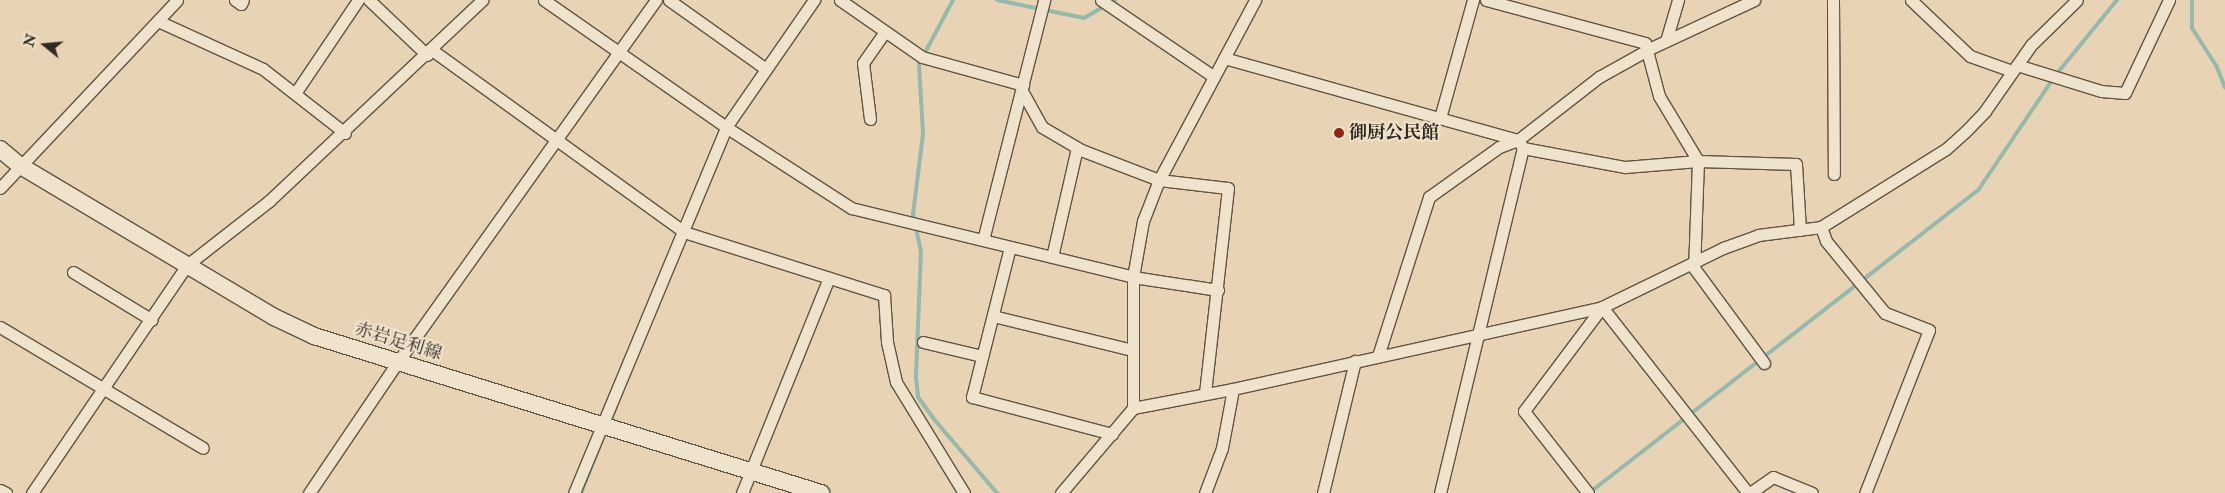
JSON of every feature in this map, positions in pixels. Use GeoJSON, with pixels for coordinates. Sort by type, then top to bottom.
{"type":"FeatureCollection","features":[{"type":"Feature","properties":{"kind":"main road","name":"赤岩足利線"},"geometry":{"type":"LineString","coordinates":[[0,149],[19,165],[274,317],[314,336],[821,493]]}},
{"type":"Feature","properties":{"kind":"street"},"geometry":{"type":"LineString","coordinates":[[235,0],[241,4],[243,0]]}},
{"type":"Feature","properties":{"kind":"street"},"geometry":{"type":"LineString","coordinates":[[296,92],[358,0]]}},
{"type":"Feature","properties":{"kind":"street"},"geometry":{"type":"LineString","coordinates":[[369,0],[430,53],[557,140],[684,232],[884,295],[887,342],[896,382],[964,493]]}},
{"type":"Feature","properties":{"kind":"street"},"geometry":{"type":"LineString","coordinates":[[32,493],[105,390],[187,265],[269,201],[345,133],[430,53],[482,0]]}},
{"type":"Feature","properties":{"kind":"street"},"geometry":{"type":"LineString","coordinates":[[544,0],[618,54],[851,208],[1134,277],[1218,290]]}},
{"type":"Feature","properties":{"kind":"street"},"geometry":{"type":"LineString","coordinates":[[309,493],[397,363],[656,0]]}},
{"type":"Feature","properties":{"kind":"street"},"geometry":{"type":"LineString","coordinates":[[669,0],[766,69]]}},
{"type":"Feature","properties":{"kind":"street"},"geometry":{"type":"LineString","coordinates":[[574,493],[726,127],[814,0]]}},
{"type":"Feature","properties":{"kind":"street"},"geometry":{"type":"LineString","coordinates":[[840,0],[922,57],[1022,89],[1042,127],[1077,148],[1160,180],[1228,188],[1205,394]]}},
{"type":"Feature","properties":{"kind":"street"},"geometry":{"type":"LineString","coordinates":[[983,240],[1044,0]]}},
{"type":"Feature","properties":{"kind":"street"},"geometry":{"type":"LineString","coordinates":[[1101,0],[1213,76]]}},
{"type":"Feature","properties":{"kind":"street"},"geometry":{"type":"LineString","coordinates":[[1134,408],[1134,277],[1144,221],[1160,180],[1213,76],[1255,0]]}},
{"type":"Feature","properties":{"kind":"street"},"geometry":{"type":"LineString","coordinates":[[1440,118],[1473,0]]}},
{"type":"Feature","properties":{"kind":"street"},"geometry":{"type":"LineString","coordinates":[[1486,0],[1645,43],[1649,48],[1659,96],[1698,161],[1694,268],[1764,362]]}},
{"type":"Feature","properties":{"kind":"street"},"geometry":{"type":"LineString","coordinates":[[1666,41],[1678,0]]}},
{"type":"Feature","properties":{"kind":"street"},"geometry":{"type":"LineString","coordinates":[[1378,356],[1429,197],[1499,147],[1521,144],[1599,78],[1649,48],[1754,0]]}},
{"type":"Feature","properties":{"kind":"street"},"geometry":{"type":"LineString","coordinates":[[1833,0],[1834,174]]}},
{"type":"Feature","properties":{"kind":"street"},"geometry":{"type":"LineString","coordinates":[[1911,0],[1970,56],[2101,91],[2125,93],[2169,0]]}},
{"type":"Feature","properties":{"kind":"street"},"geometry":{"type":"LineString","coordinates":[[1062,493],[1134,408],[1233,389],[1602,308],[1694,263],[1758,236],[1821,228],[1946,149],[1985,111],[2031,45],[2077,0]]}},
{"type":"Feature","properties":{"kind":"street"},"geometry":{"type":"LineString","coordinates":[[0,188],[19,165],[158,21],[172,2]]}},
{"type":"Feature","properties":{"kind":"street"},"geometry":{"type":"LineString","coordinates":[[158,21],[238,55],[296,92],[345,133]]}},
{"type":"Feature","properties":{"kind":"street"},"geometry":{"type":"LineString","coordinates":[[870,119],[863,63],[885,32]]}},
{"type":"Feature","properties":{"kind":"street"},"geometry":{"type":"LineString","coordinates":[[1224,58],[1440,118],[1521,144],[1625,167],[1698,161],[1796,164],[1800,230]]}},
{"type":"Feature","properties":{"kind":"street"},"geometry":{"type":"LineString","coordinates":[[1440,493],[1479,334],[1521,144]]}},
{"type":"Feature","properties":{"kind":"street"},"geometry":{"type":"LineString","coordinates":[[1052,257],[1077,148]]}},
{"type":"Feature","properties":{"kind":"street"},"geometry":{"type":"LineString","coordinates":[[1821,228],[1826,241],[1885,313],[1929,330],[1865,493]]}},
{"type":"Feature","properties":{"kind":"street"},"geometry":{"type":"LineString","coordinates":[[1010,247],[972,398],[1112,434]]}},
{"type":"Feature","properties":{"kind":"street"},"geometry":{"type":"LineString","coordinates":[[74,272],[152,320]]}},
{"type":"Feature","properties":{"kind":"street"},"geometry":{"type":"LineString","coordinates":[[742,493],[829,278]]}},
{"type":"Feature","properties":{"kind":"street"},"geometry":{"type":"LineString","coordinates":[[1588,493],[1524,411],[1602,308]]}},
{"type":"Feature","properties":{"kind":"street"},"geometry":{"type":"LineString","coordinates":[[1602,308],[1749,493],[1772,477],[1812,493]]}},
{"type":"Feature","properties":{"kind":"street"},"geometry":{"type":"LineString","coordinates":[[993,316],[1133,350]]}},
{"type":"Feature","properties":{"kind":"street"},"geometry":{"type":"LineString","coordinates":[[0,327],[203,448]]}},
{"type":"Feature","properties":{"kind":"street"},"geometry":{"type":"LineString","coordinates":[[923,342],[982,356]]}},
{"type":"Feature","properties":{"kind":"street"},"geometry":{"type":"LineString","coordinates":[[1323,493],[1355,361]]}},
{"type":"Feature","properties":{"kind":"street"},"geometry":{"type":"LineString","coordinates":[[1205,493],[1222,448],[1233,389]]}},
{"type":"Feature","properties":{"kind":"street"},"geometry":{"type":"LineString","coordinates":[[0,490],[6,493]]}},
{"type":"Feature","properties":{"kind":"waterway"},"geometry":{"type":"LineString","coordinates":[[953,0],[919,64],[923,134],[913,214],[921,251],[916,377],[918,397],[933,418],[997,493]]}},
{"type":"Feature","properties":{"kind":"waterway"},"geometry":{"type":"LineString","coordinates":[[997,0],[1084,18],[1115,0]]}},
{"type":"Feature","properties":{"kind":"waterway"},"geometry":{"type":"LineString","coordinates":[[1589,493],[1979,189],[2055,76],[2117,0]]}},
{"type":"Feature","properties":{"kind":"waterway"},"geometry":{"type":"LineString","coordinates":[[2192,0],[2192,28],[2217,67],[2225,88]]}},
{"type":"Feature","properties":{"kind":"waterway"},"geometry":{"type":"LineString","coordinates":[[609,424],[616,407]]}},
{"type":"Feature","properties":{"kind":"waterway"},"geometry":{"type":"LineString","coordinates":[[581,493],[606,430]]}},
{"type":"Feature","properties":{"kind":"place","name":"御厨公民館"},"geometry":{"type":"Point","coordinates":[1339,133]}}]}
